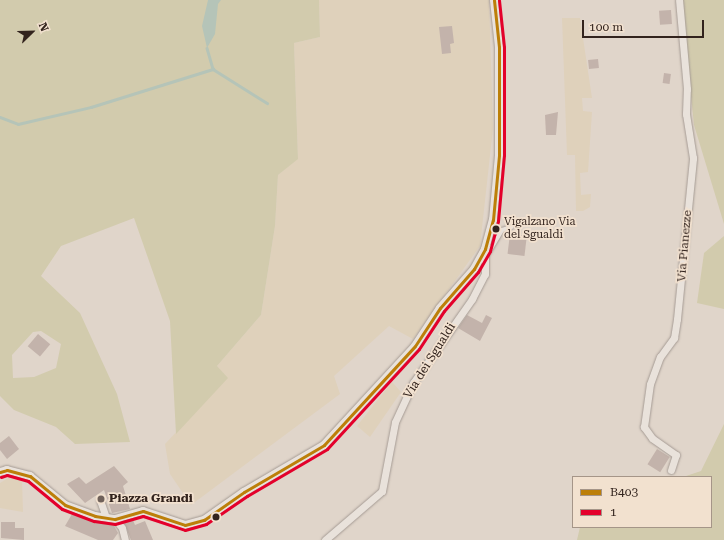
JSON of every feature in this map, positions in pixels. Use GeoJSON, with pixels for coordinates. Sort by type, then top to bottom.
{"type":"FeatureCollection","features":[{"type":"Feature","properties":{"kind":"street"},"geometry":{"type":"LineString","coordinates":[[0,472],[7,470],[30,476],[65,505],[95,516],[115,519],[143,511],[185,525],[204,520],[244,492],[324,445],[415,346],[440,308],[474,269],[485,249],[493,220],[499,155],[499,47],[494,0]]}},
{"type":"Feature","properties":{"kind":"street","name":"Via Pianezze"},"geometry":{"type":"LineString","coordinates":[[671,470],[676,455],[652,438],[644,427],[650,384],[660,357],[674,338],[693,158],[686,114],[687,89],[679,0]]}},
{"type":"Feature","properties":{"kind":"street","name":"Via dei Sgualdi"},"geometry":{"type":"LineString","coordinates":[[326,540],[382,491],[395,422],[413,383],[472,299],[485,274],[485,249]]}},
{"type":"Feature","properties":{"kind":"street"},"geometry":{"type":"LineString","coordinates":[[100,500],[106,517]]}},
{"type":"Feature","properties":{"kind":"street"},"geometry":{"type":"LineString","coordinates":[[115,519],[122,528],[125,540]]}},
{"type":"Feature","properties":{"kind":"lane","name":"Via dei Sgualdi"},"geometry":{"type":"LineString","coordinates":[[485,258],[502,230],[512,227]]}},
{"type":"Feature","properties":{"kind":"shaded area"},"geometry":{"type":"Polygon","coordinates":[[[0,0],[319,0],[320,37],[294,43],[298,159],[278,175],[275,226],[261,315],[217,366],[228,378],[176,434],[170,321],[134,218],[61,246],[41,276],[80,313],[117,394],[130,442],[75,444],[56,427],[14,410],[0,396],[0,0]],[[41,331],[33,332],[12,355],[13,378],[34,377],[56,368],[61,344],[41,331]]]}},
{"type":"Feature","properties":{"kind":"shaded area"},"geometry":{"type":"Polygon","coordinates":[[[208,0],[221,0],[218,4],[215,34],[207,48],[202,26],[208,0]]]}},
{"type":"Feature","properties":{"kind":"shaded area"},"geometry":{"type":"Polygon","coordinates":[[[319,0],[489,0],[493,128],[480,246],[413,339],[389,326],[334,376],[340,394],[191,505],[170,474],[165,444],[227,378],[217,366],[261,315],[275,226],[278,175],[298,158],[294,43],[320,37],[319,0]]]}},
{"type":"Feature","properties":{"kind":"shaded area"},"geometry":{"type":"Polygon","coordinates":[[[681,0],[724,0],[724,224],[694,125],[681,0]]]}},
{"type":"Feature","properties":{"kind":"shaded area"},"geometry":{"type":"Polygon","coordinates":[[[562,18],[580,18],[592,98],[582,98],[583,111],[592,112],[588,172],[580,173],[581,195],[591,194],[590,207],[583,211],[576,211],[575,155],[567,155],[562,18]]]}},
{"type":"Feature","properties":{"kind":"shaded area"},"geometry":{"type":"Polygon","coordinates":[[[724,236],[724,309],[697,303],[704,253],[724,236]]]}},
{"type":"Feature","properties":{"kind":"shaded area"},"geometry":{"type":"Polygon","coordinates":[[[392,382],[401,392],[370,437],[357,426],[392,382]]]}},
{"type":"Feature","properties":{"kind":"shaded area"},"geometry":{"type":"Polygon","coordinates":[[[724,424],[724,540],[577,540],[580,528],[712,528],[712,476],[686,476],[701,471],[724,424]]]}},
{"type":"Feature","properties":{"kind":"shaded area"},"geometry":{"type":"Polygon","coordinates":[[[8,478],[22,480],[23,512],[0,508],[0,483],[8,478]]]}},
{"type":"Feature","properties":{"kind":"building"},"geometry":{"type":"Polygon","coordinates":[[[671,10],[672,24],[660,25],[659,11],[671,10]]]}},
{"type":"Feature","properties":{"kind":"building"},"geometry":{"type":"Polygon","coordinates":[[[452,26],[454,43],[450,44],[451,53],[442,54],[439,27],[452,26]]]}},
{"type":"Feature","properties":{"kind":"building"},"geometry":{"type":"Polygon","coordinates":[[[598,59],[599,68],[589,69],[588,60],[598,59]]]}},
{"type":"Feature","properties":{"kind":"building"},"geometry":{"type":"Polygon","coordinates":[[[664,73],[671,74],[670,84],[663,83],[664,73]]]}},
{"type":"Feature","properties":{"kind":"building"},"geometry":{"type":"Polygon","coordinates":[[[558,112],[556,135],[546,135],[545,115],[558,112]]]}},
{"type":"Feature","properties":{"kind":"building"},"geometry":{"type":"Polygon","coordinates":[[[510,234],[527,236],[524,256],[508,254],[510,234]]]}},
{"type":"Feature","properties":{"kind":"building"},"geometry":{"type":"Polygon","coordinates":[[[467,315],[482,323],[486,315],[492,318],[480,341],[458,328],[467,315]]]}},
{"type":"Feature","properties":{"kind":"building"},"geometry":{"type":"Polygon","coordinates":[[[38,334],[50,344],[40,357],[28,346],[38,334]]]}},
{"type":"Feature","properties":{"kind":"building"},"geometry":{"type":"Polygon","coordinates":[[[9,436],[19,449],[7,459],[0,450],[0,443],[9,436]]]}},
{"type":"Feature","properties":{"kind":"building"},"geometry":{"type":"Polygon","coordinates":[[[657,449],[670,457],[660,472],[647,464],[657,449]]]}},
{"type":"Feature","properties":{"kind":"building"},"geometry":{"type":"Polygon","coordinates":[[[114,466],[128,482],[123,486],[130,509],[112,513],[104,490],[85,503],[67,484],[79,477],[86,484],[114,466]]]}},
{"type":"Feature","properties":{"kind":"building"},"geometry":{"type":"Polygon","coordinates":[[[72,514],[113,524],[118,533],[113,540],[98,540],[65,526],[72,514]]]}},
{"type":"Feature","properties":{"kind":"building"},"geometry":{"type":"Polygon","coordinates":[[[133,520],[135,525],[145,521],[153,540],[131,540],[124,522],[133,520]]]}},
{"type":"Feature","properties":{"kind":"building"},"geometry":{"type":"Polygon","coordinates":[[[1,522],[15,522],[15,528],[24,528],[24,540],[1,538],[1,522]]]}},
{"type":"Feature","properties":{"kind":"waterway"},"geometry":{"type":"LineString","coordinates":[[207,48],[213,69],[267,103]]}},
{"type":"Feature","properties":{"kind":"waterway"},"geometry":{"type":"LineString","coordinates":[[0,117],[18,124],[91,107],[213,69]]}},
{"type":"Feature","properties":{"kind":"transit line","name":"B403"},"geometry":{"type":"LineString","coordinates":[[0,472],[7,470],[30,476],[65,505],[95,516],[115,519],[143,511],[185,525],[204,520],[244,492],[324,445],[415,346],[440,308],[474,269],[485,249],[493,220],[499,155],[499,47],[494,0]]}},
{"type":"Feature","properties":{"kind":"transit line","name":"1"},"geometry":{"type":"LineString","coordinates":[[1,477],[7,475],[28,481],[62,509],[94,521],[115,524],[143,516],[185,530],[206,524],[247,496],[327,449],[419,349],[444,311],[478,272],[490,251],[498,221],[504,155],[504,47],[499,0]]}},
{"type":"Feature","properties":{"kind":"place","name":"Vigalzano Via del Sgualdi"},"geometry":{"type":"Point","coordinates":[496,229]}},
{"type":"Feature","properties":{"kind":"place","name":"Piazza Grandi"},"geometry":{"type":"Point","coordinates":[101,499]}}]}
